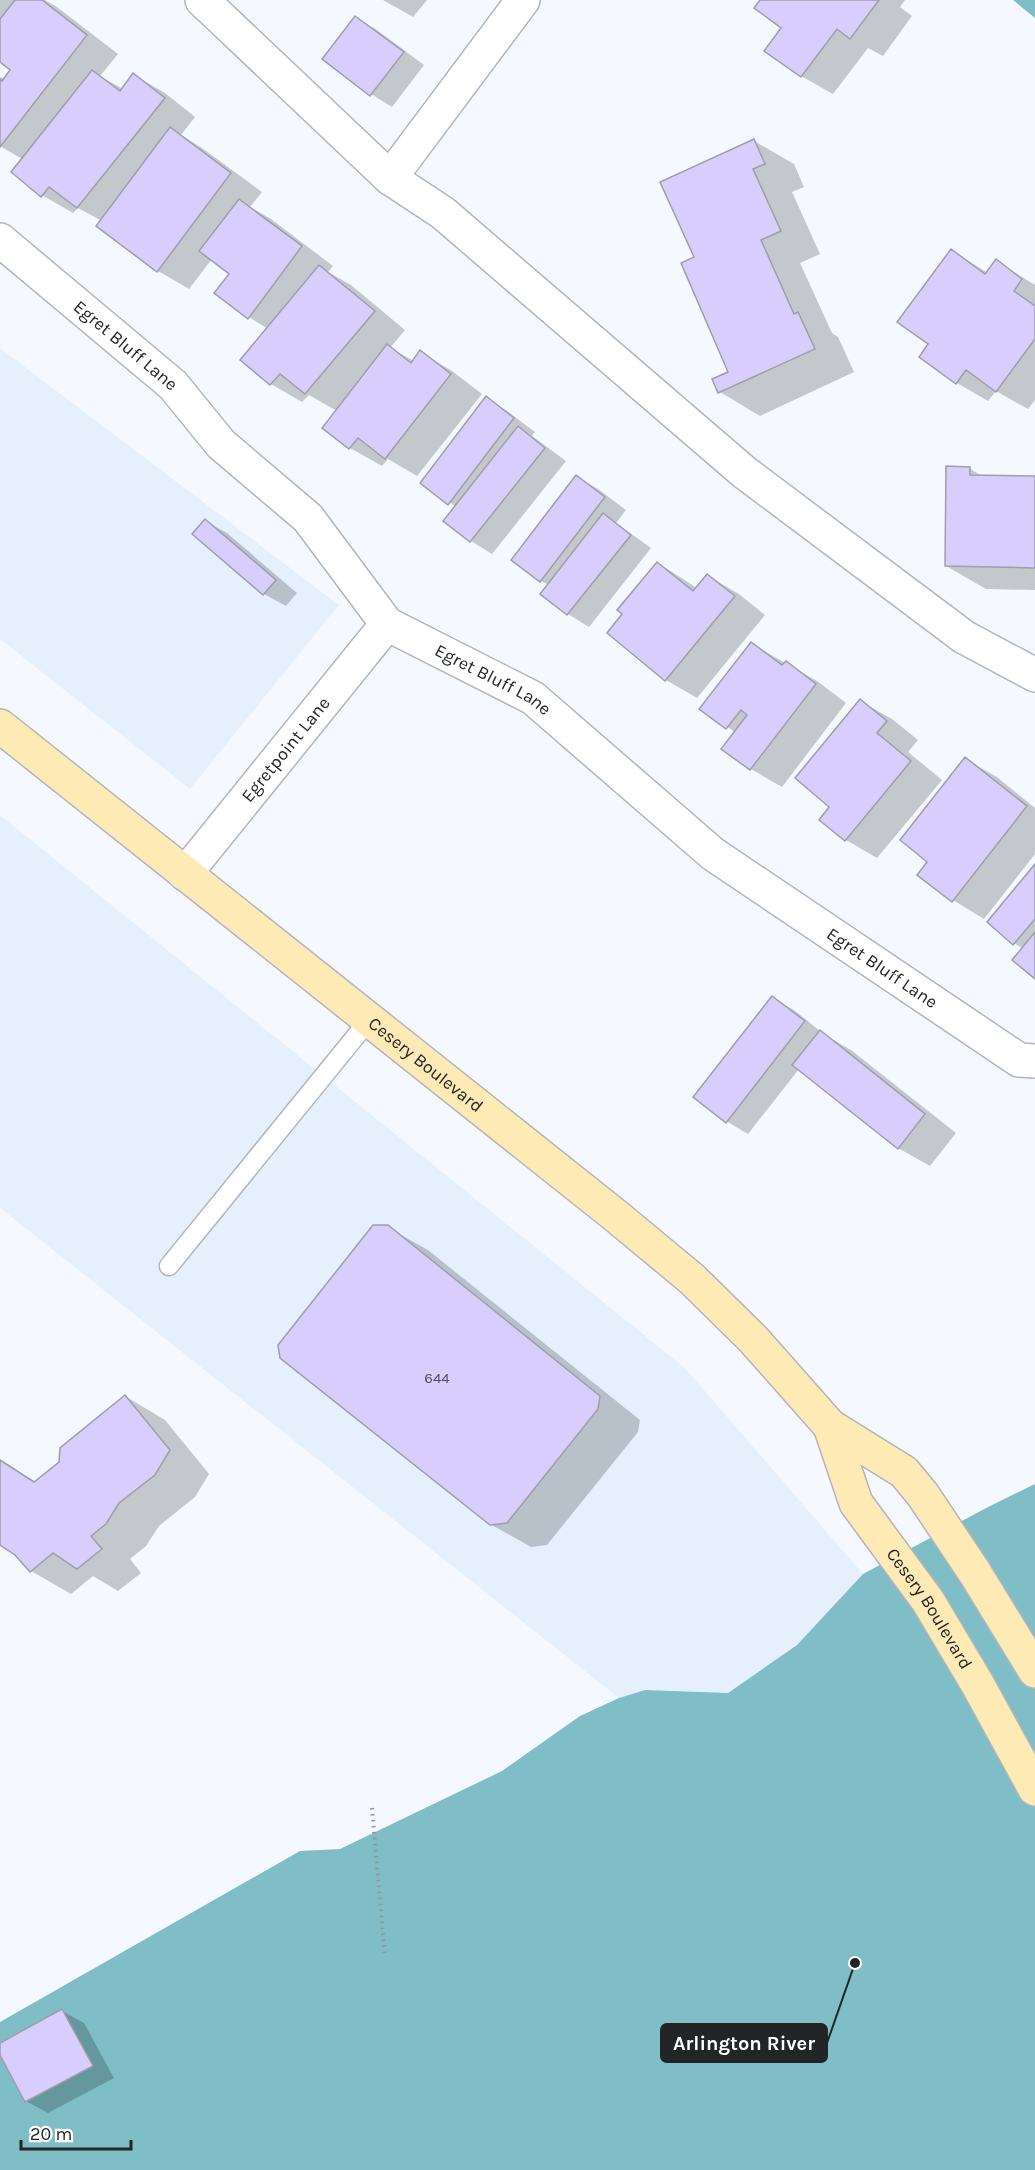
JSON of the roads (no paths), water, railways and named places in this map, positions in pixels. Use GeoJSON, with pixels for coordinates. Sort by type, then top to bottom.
{"type":"FeatureCollection","features":[{"type":"Feature","properties":{"kind":"main road","name":"Cesery Boulevard"},"geometry":{"type":"LineString","coordinates":[[0,726],[692,1279],[753,1339],[830,1426],[904,1472],[923,1495],[975,1573],[1035,1671]]}},
{"type":"Feature","properties":{"kind":"main road","name":"Cesery Boulevard"},"geometry":{"type":"LineString","coordinates":[[830,1426],[856,1503],[928,1600],[1035,1789]]}},
{"type":"Feature","properties":{"kind":"street"},"geometry":{"type":"LineString","coordinates":[[202,0],[390,178],[444,213],[744,472],[964,637],[1035,675]]}},
{"type":"Feature","properties":{"kind":"street"},"geometry":{"type":"LineString","coordinates":[[390,178],[523,0]]}},
{"type":"Feature","properties":{"kind":"street","name":"Egret Bluff Lane"},"geometry":{"type":"LineString","coordinates":[[0,240],[173,385],[221,444],[308,518],[387,624],[533,698],[713,854],[1019,1060],[1035,1061]]}},
{"type":"Feature","properties":{"kind":"street","name":"Egretpoint Lane"},"geometry":{"type":"LineString","coordinates":[[185,874],[387,624]]}},
{"type":"Feature","properties":{"kind":"lane"},"geometry":{"type":"LineString","coordinates":[[169,1266],[369,1020]]}},
{"type":"Feature","properties":{"kind":"water"},"geometry":{"type":"Polygon","coordinates":[[[1013,0],[1035,0],[1035,18],[1013,0]]]}},
{"type":"Feature","properties":{"kind":"water"},"geometry":{"type":"Polygon","coordinates":[[[1035,1484],[1035,2170],[0,2170],[0,2022],[300,1851],[340,1849],[502,1771],[580,1716],[619,1698],[645,1690],[728,1693],[797,1645],[863,1574],[1035,1484]]]}},
{"type":"Feature","properties":{"kind":"place","name":"Arlington River"},"geometry":{"type":"Point","coordinates":[855,1963]}}]}
